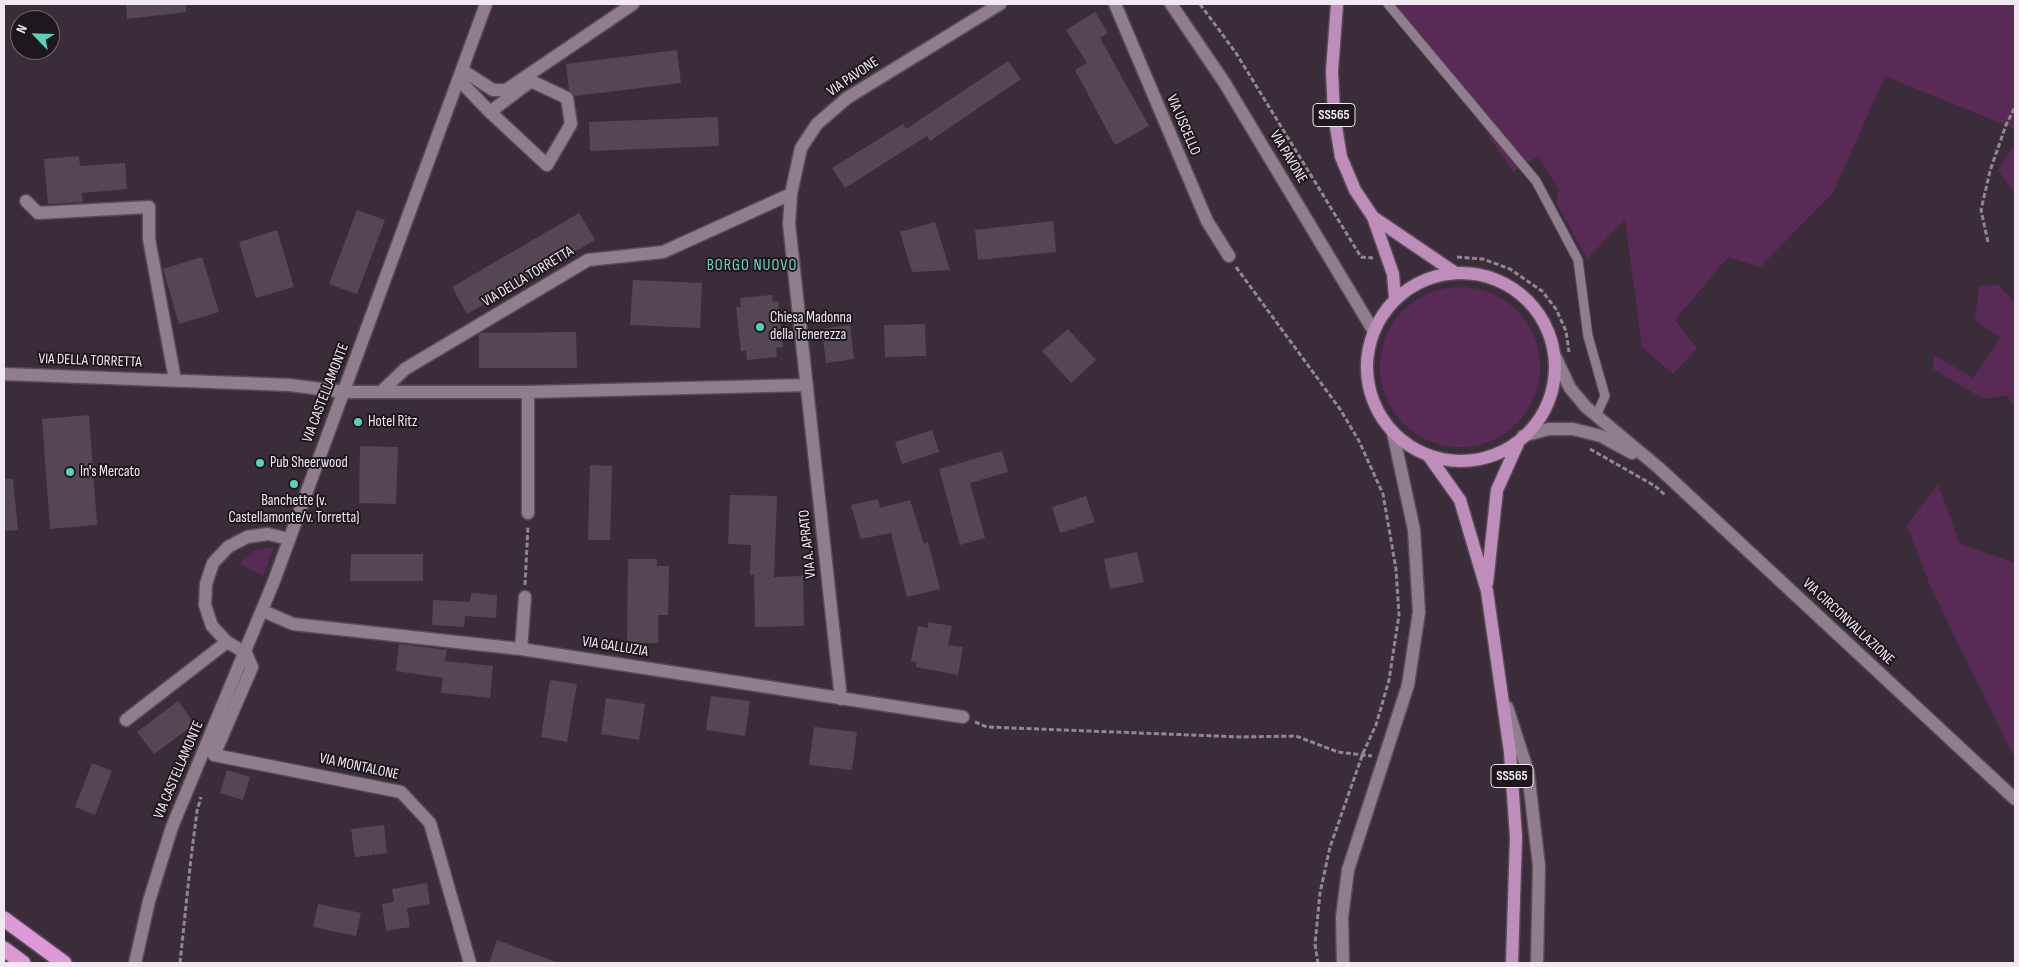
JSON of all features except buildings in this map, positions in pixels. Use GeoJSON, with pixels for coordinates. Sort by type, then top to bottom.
{"type":"FeatureCollection","features":[{"type":"Feature","properties":{"kind":"highway"},"geometry":{"type":"LineString","coordinates":[[4,919],[64,963]]}},
{"type":"Feature","properties":{"kind":"highway"},"geometry":{"type":"LineString","coordinates":[[4,949],[22,963]]}},
{"type":"Feature","properties":{"kind":"main road","name":"SS565"},"geometry":{"type":"LineString","coordinates":[[1337,4],[1332,71],[1334,115],[1341,157],[1355,190],[1373,217],[1393,274],[1395,298]]}},
{"type":"Feature","properties":{"kind":"main road","name":"SS565"},"geometry":{"type":"LineString","coordinates":[[1373,217],[1454,272]]}},
{"type":"Feature","properties":{"kind":"main road","name":"SS565"},"geometry":{"type":"LineString","coordinates":[[1487,591],[1496,490],[1521,439],[1542,414],[1553,384],[1554,356],[1545,324],[1528,300],[1498,279],[1454,272],[1421,280],[1395,298],[1373,330],[1366,372],[1377,409],[1393,433],[1428,456],[1460,500],[1487,591],[1504,697],[1516,837],[1512,963]]}},
{"type":"Feature","properties":{"kind":"main road","name":"SS565"},"geometry":{"type":"LineString","coordinates":[[1428,456],[1463,461],[1492,456],[1521,439]]}},
{"type":"Feature","properties":{"kind":"street","name":"VIA CASTELLAMONTE"},"geometry":{"type":"LineString","coordinates":[[135,963],[149,901],[172,828],[263,611],[486,4]]}},
{"type":"Feature","properties":{"kind":"street"},"geometry":{"type":"LineString","coordinates":[[460,75],[492,90],[506,90],[633,4]]}},
{"type":"Feature","properties":{"kind":"street","name":"VIA PAVONE"},"geometry":{"type":"LineString","coordinates":[[789,224],[791,194],[801,148],[817,124],[847,98],[1000,4]]}},
{"type":"Feature","properties":{"kind":"street","name":"VIA USCELLO"},"geometry":{"type":"LineString","coordinates":[[1115,4],[1207,221],[1229,256]]}},
{"type":"Feature","properties":{"kind":"street","name":"VIA PAVONE"},"geometry":{"type":"LineString","coordinates":[[1175,9],[1224,82],[1373,330]]}},
{"type":"Feature","properties":{"kind":"street"},"geometry":{"type":"LineString","coordinates":[[460,75],[490,112],[548,164],[570,124],[567,98],[531,81],[490,112]]}},
{"type":"Feature","properties":{"kind":"street","name":"VIA DELLA TORRETTA"},"geometry":{"type":"LineString","coordinates":[[382,392],[405,369],[588,260],[663,252],[791,194]]}},
{"type":"Feature","properties":{"kind":"street"},"geometry":{"type":"LineString","coordinates":[[26,201],[38,213],[149,207],[149,239],[175,380]]}},
{"type":"Feature","properties":{"kind":"street","name":"VIA A. APRATO"},"geometry":{"type":"LineString","coordinates":[[789,224],[841,699]]}},
{"type":"Feature","properties":{"kind":"street"},"geometry":{"type":"LineString","coordinates":[[1554,356],[1570,388],[1596,416],[1659,468]]}},
{"type":"Feature","properties":{"kind":"street","name":"VIA DELLA TORRETTA"},"geometry":{"type":"LineString","coordinates":[[4,374],[290,385],[344,392],[528,392],[807,385]]}},
{"type":"Feature","properties":{"kind":"street"},"geometry":{"type":"LineString","coordinates":[[528,392],[528,513]]}},
{"type":"Feature","properties":{"kind":"street"},"geometry":{"type":"LineString","coordinates":[[1521,439],[1549,429],[1574,429],[1601,436],[1659,468]]}},
{"type":"Feature","properties":{"kind":"street"},"geometry":{"type":"LineString","coordinates":[[1343,963],[1342,917],[1348,870],[1408,685],[1419,612],[1414,530],[1393,433]]}},
{"type":"Feature","properties":{"kind":"street","name":"VIA CIRCONVALLAZIONE"},"geometry":{"type":"LineString","coordinates":[[1659,468],[2015,799]]}},
{"type":"Feature","properties":{"kind":"street"},"geometry":{"type":"LineString","coordinates":[[246,653],[226,642],[212,626],[205,605],[206,584],[213,563],[228,547],[247,537],[268,534],[289,539]]}},
{"type":"Feature","properties":{"kind":"street"},"geometry":{"type":"LineString","coordinates":[[522,649],[525,598]]}},
{"type":"Feature","properties":{"kind":"street","name":"VIA GALLUZIA"},"geometry":{"type":"LineString","coordinates":[[263,611],[293,624],[522,649],[963,717]]}},
{"type":"Feature","properties":{"kind":"street"},"geometry":{"type":"LineString","coordinates":[[126,720],[226,642]]}},
{"type":"Feature","properties":{"kind":"street","name":"VIA MONTALONE"},"geometry":{"type":"LineString","coordinates":[[246,653],[252,667],[214,755],[402,792],[430,823],[470,963]]}},
{"type":"Feature","properties":{"kind":"street"},"geometry":{"type":"LineString","coordinates":[[1504,697],[1528,772],[1539,866],[1536,963]]}},
{"type":"Feature","properties":{"kind":"lane"},"geometry":{"type":"LineString","coordinates":[[1388,4],[1536,181],[1578,260],[1588,336],[1605,396],[1596,416]]}},
{"type":"Feature","properties":{"kind":"lane"},"geometry":{"type":"LineString","coordinates":[[1537,922],[1544,963]]}},
{"type":"Feature","properties":{"kind":"path"},"geometry":{"type":"LineString","coordinates":[[1200,4],[1236,53],[1361,257],[1375,258],[1385,251]]}},
{"type":"Feature","properties":{"kind":"path"},"geometry":{"type":"LineString","coordinates":[[1988,242],[1981,210],[1990,171],[2006,125],[2015,107]]}},
{"type":"Feature","properties":{"kind":"path"},"geometry":{"type":"LineString","coordinates":[[1229,256],[1340,409],[1359,441],[1384,494],[1396,569],[1399,615],[1389,680],[1376,725],[1363,753],[1330,847],[1320,892],[1315,944],[1318,963]]}},
{"type":"Feature","properties":{"kind":"path"},"geometry":{"type":"LineString","coordinates":[[1454,256],[1483,259],[1510,269],[1542,291],[1556,309],[1566,331],[1570,355]]}},
{"type":"Feature","properties":{"kind":"path"},"geometry":{"type":"LineString","coordinates":[[1585,446],[1655,486],[1670,499]]}},
{"type":"Feature","properties":{"kind":"path"},"geometry":{"type":"LineString","coordinates":[[525,598],[528,513]]}},
{"type":"Feature","properties":{"kind":"path"},"geometry":{"type":"LineString","coordinates":[[963,717],[987,727],[1242,738],[1296,736],[1338,752],[1363,753],[1385,758]]}},
{"type":"Feature","properties":{"kind":"path"},"geometry":{"type":"LineString","coordinates":[[180,963],[197,811],[203,793]]}},
{"type":"Feature","properties":{"kind":"shaded area"},"geometry":{"type":"Polygon","coordinates":[[[1393,4],[2015,4],[2015,129],[1885,76],[1833,193],[1760,267],[1728,257],[1675,320],[1697,348],[1673,374],[1642,347],[1625,219],[1587,259],[1556,202],[1559,190],[1538,156],[1513,172],[1475,115],[1393,4]]]}},
{"type":"Feature","properties":{"kind":"shaded area"},"geometry":{"type":"Polygon","coordinates":[[[2015,143],[2015,194],[1998,170],[2015,143]]]}},
{"type":"Feature","properties":{"kind":"shaded area"},"geometry":{"type":"Polygon","coordinates":[[[1998,284],[2015,303],[2015,410],[2007,395],[1984,399],[1933,369],[1934,355],[1973,378],[2000,338],[1975,320],[1979,287],[1998,284]]]}},
{"type":"Feature","properties":{"kind":"shaded area"},"geometry":{"type":"Polygon","coordinates":[[[1460,287],[1476,289],[1497,297],[1516,311],[1526,323],[1536,344],[1540,367],[1538,383],[1530,404],[1516,423],[1504,433],[1483,443],[1460,447],[1444,445],[1423,437],[1404,423],[1394,411],[1384,390],[1380,367],[1382,351],[1390,330],[1404,311],[1416,301],[1437,291],[1460,287]]]}},
{"type":"Feature","properties":{"kind":"shaded area"},"geometry":{"type":"Polygon","coordinates":[[[1938,485],[1960,544],[2015,563],[2015,759],[1931,588],[1907,525],[1938,485]]]}},
{"type":"Feature","properties":{"kind":"shaded area"},"geometry":{"type":"Polygon","coordinates":[[[274,547],[263,576],[241,565],[242,561],[254,551],[274,547]]]}},
{"type":"Feature","properties":{"kind":"place","name":"Chiesa Madonna della Tenerezza"},"geometry":{"type":"Point","coordinates":[760,327]}},
{"type":"Feature","properties":{"kind":"place","name":"Hotel Ritz"},"geometry":{"type":"Point","coordinates":[358,422]}},
{"type":"Feature","properties":{"kind":"place","name":"Pub Sheerwood"},"geometry":{"type":"Point","coordinates":[260,463]}},
{"type":"Feature","properties":{"kind":"place","name":"In's Mercato"},"geometry":{"type":"Point","coordinates":[70,472]}},
{"type":"Feature","properties":{"kind":"place","name":"Banchette (v. Castellamonte/v. Torretta)"},"geometry":{"type":"Point","coordinates":[294,484]}},
{"type":"Feature","properties":{"kind":"district","name":"BORGO NUOVO"},"geometry":{"type":"Point","coordinates":[752,266]}}]}
